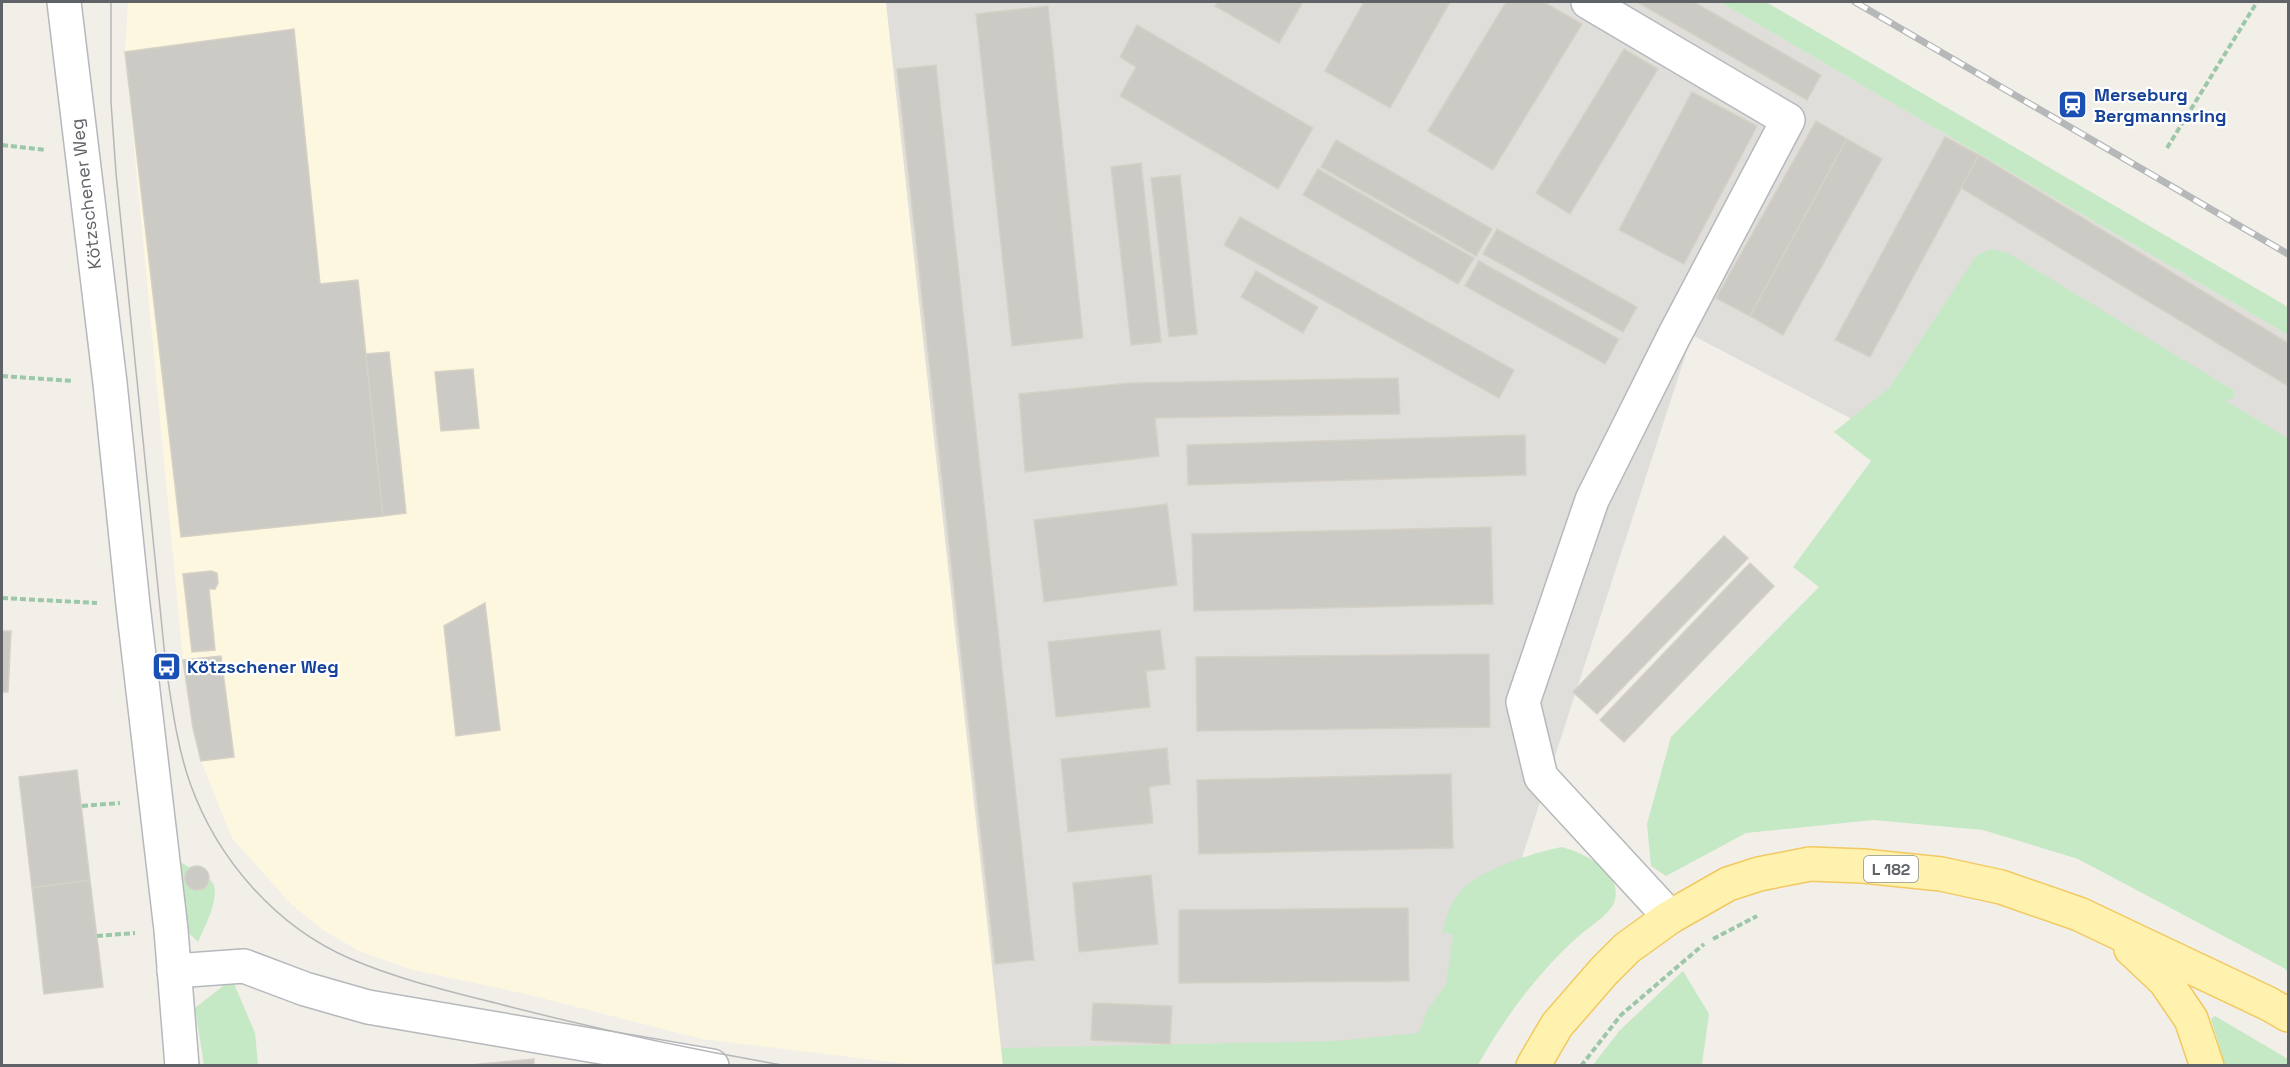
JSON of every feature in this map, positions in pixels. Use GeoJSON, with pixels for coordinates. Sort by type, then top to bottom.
{"type":"FeatureCollection","features":[{"type":"Feature","properties":{"kind":"main road","name":"L 182"},"geometry":{"type":"LineString","coordinates":[[1533,1065],[1557,1025],[1604,971],[1628,948],[1670,917],[1728,884],[1759,874],[1810,864],[1863,866],[1941,874],[1991,885],[2079,914],[2289,1015]]}},
{"type":"Feature","properties":{"kind":"main road"},"geometry":{"type":"LineString","coordinates":[[2113,931],[2164,981],[2191,1019],[2207,1065]]}},
{"type":"Feature","properties":{"kind":"street","name":"Kötzschener Weg"},"geometry":{"type":"LineString","coordinates":[[64,2],[110,383],[174,970],[182,1065]]}},
{"type":"Feature","properties":{"kind":"street"},"geometry":{"type":"LineString","coordinates":[[1588,2],[1788,120],[1674,336],[1592,500],[1523,702],[1541,777],[1670,917]]}},
{"type":"Feature","properties":{"kind":"street"},"geometry":{"type":"LineString","coordinates":[[174,970],[244,966],[305,989],[368,1007],[712,1065]]}},
{"type":"Feature","properties":{"kind":"path"},"geometry":{"type":"LineString","coordinates":[[2167,148],[2257,2]]}},
{"type":"Feature","properties":{"kind":"path"},"geometry":{"type":"LineString","coordinates":[[2,376],[110,383]]}},
{"type":"Feature","properties":{"kind":"path"},"geometry":{"type":"LineString","coordinates":[[2,598],[133,605]]}},
{"type":"Feature","properties":{"kind":"path"},"geometry":{"type":"LineString","coordinates":[[1581,1065],[1621,1015],[1652,986],[1704,944],[1760,915]]}},
{"type":"Feature","properties":{"kind":"shaded area"},"geometry":{"type":"Polygon","coordinates":[[[128,2],[886,2],[1003,1065],[916,1065],[702,1039],[526,994],[413,970],[359,951],[323,930],[291,904],[232,838],[201,761],[193,728],[183,660],[125,52],[128,2]]]}},
{"type":"Feature","properties":{"kind":"shaded area"},"geometry":{"type":"Polygon","coordinates":[[[886,2],[1720,2],[2288,335],[2288,438],[1987,260],[1886,437],[1692,335],[1461,1045],[1001,1048],[886,2]]]}},
{"type":"Feature","properties":{"kind":"green space"},"geometry":{"type":"Polygon","coordinates":[[[1720,2],[1766,2],[2288,307],[2288,335],[1720,2]]]}},
{"type":"Feature","properties":{"kind":"green space"},"geometry":{"type":"Polygon","coordinates":[[[1991,249],[2008,253],[2233,390],[2235,397],[2226,401],[2288,438],[2288,972],[2078,859],[1983,830],[1873,820],[1746,833],[1666,876],[1651,866],[1647,824],[1671,737],[1819,587],[1793,567],[1871,461],[1834,432],[1889,388],[1976,256],[1991,249]]]}},
{"type":"Feature","properties":{"kind":"green space"},"geometry":{"type":"Polygon","coordinates":[[[1562,847],[1590,858],[1607,872],[1616,889],[1615,900],[1605,915],[1550,964],[1511,1013],[1478,1065],[1003,1066],[1001,1048],[1336,1041],[1419,1033],[1427,1011],[1446,984],[1453,935],[1442,932],[1446,916],[1459,893],[1478,877],[1492,870],[1537,853],[1562,847]]]}},
{"type":"Feature","properties":{"kind":"green space"},"geometry":{"type":"Polygon","coordinates":[[[180,862],[207,877],[214,885],[212,910],[198,942],[188,932],[180,862]]]}},
{"type":"Feature","properties":{"kind":"green space"},"geometry":{"type":"Polygon","coordinates":[[[1683,971],[1709,1014],[1702,1064],[1704,1065],[1593,1065],[1620,1030],[1683,971]]]}},
{"type":"Feature","properties":{"kind":"green space"},"geometry":{"type":"Polygon","coordinates":[[[232,979],[255,1033],[258,1065],[204,1065],[195,1008],[232,979]]]}},
{"type":"Feature","properties":{"kind":"green space"},"geometry":{"type":"Polygon","coordinates":[[[2215,1016],[2288,1059],[2288,1065],[2225,1065],[2211,1019],[2215,1016]]]}},
{"type":"Feature","properties":{"kind":"building"},"geometry":{"type":"Polygon","coordinates":[[[1218,2],[1303,2],[1279,43],[1215,6],[1218,2]]]}},
{"type":"Feature","properties":{"kind":"building"},"geometry":{"type":"Polygon","coordinates":[[[1364,2],[1450,2],[1390,108],[1325,71],[1364,2]]]}},
{"type":"Feature","properties":{"kind":"building"},"geometry":{"type":"Polygon","coordinates":[[[1506,2],[1544,2],[1582,24],[1493,170],[1428,131],[1506,2]]]}},
{"type":"Feature","properties":{"kind":"building"},"geometry":{"type":"Polygon","coordinates":[[[1637,2],[1694,2],[1821,75],[1807,100],[1637,2]]]}},
{"type":"Feature","properties":{"kind":"building"},"geometry":{"type":"Polygon","coordinates":[[[1048,6],[1083,338],[1012,346],[976,14],[1048,6]]]}},
{"type":"Feature","properties":{"kind":"building"},"geometry":{"type":"Polygon","coordinates":[[[1137,25],[1313,128],[1278,189],[1120,96],[1136,67],[1120,57],[1137,25]]]}},
{"type":"Feature","properties":{"kind":"building"},"geometry":{"type":"Polygon","coordinates":[[[294,29],[320,284],[358,280],[383,516],[181,537],[125,52],[294,29]]]}},
{"type":"Feature","properties":{"kind":"building"},"geometry":{"type":"Polygon","coordinates":[[[1624,49],[1658,69],[1570,214],[1536,193],[1624,49]]]}},
{"type":"Feature","properties":{"kind":"building"},"geometry":{"type":"Polygon","coordinates":[[[936,65],[1034,960],[995,964],[897,69],[936,65]]]}},
{"type":"Feature","properties":{"kind":"building"},"geometry":{"type":"Polygon","coordinates":[[[1692,92],[1757,126],[1684,264],[1619,230],[1692,92]]]}},
{"type":"Feature","properties":{"kind":"building"},"geometry":{"type":"Polygon","coordinates":[[[1816,121],[1847,139],[1750,316],[1716,298],[1816,121]]]}},
{"type":"Feature","properties":{"kind":"building"},"geometry":{"type":"Polygon","coordinates":[[[1945,137],[1979,155],[1870,357],[1835,340],[1945,137]]]}},
{"type":"Feature","properties":{"kind":"building"},"geometry":{"type":"Polygon","coordinates":[[[1847,139],[1882,159],[1783,335],[1750,316],[1847,139]]]}},
{"type":"Feature","properties":{"kind":"building"},"geometry":{"type":"Polygon","coordinates":[[[1336,140],[1492,229],[1476,256],[1321,167],[1336,140]]]}},
{"type":"Feature","properties":{"kind":"building"},"geometry":{"type":"Polygon","coordinates":[[[1979,155],[2288,343],[2288,386],[1961,188],[1979,155]]]}},
{"type":"Feature","properties":{"kind":"building"},"geometry":{"type":"Polygon","coordinates":[[[1141,163],[1161,342],[1131,345],[1111,167],[1141,163]]]}},
{"type":"Feature","properties":{"kind":"building"},"geometry":{"type":"Polygon","coordinates":[[[1318,169],[1474,258],[1458,284],[1303,195],[1318,169]]]}},
{"type":"Feature","properties":{"kind":"building"},"geometry":{"type":"Polygon","coordinates":[[[1180,175],[1197,334],[1169,337],[1151,178],[1180,175]]]}},
{"type":"Feature","properties":{"kind":"building"},"geometry":{"type":"Polygon","coordinates":[[[1240,217],[1514,370],[1499,398],[1224,245],[1240,217]]]}},
{"type":"Feature","properties":{"kind":"building"},"geometry":{"type":"Polygon","coordinates":[[[1497,229],[1637,307],[1623,332],[1483,254],[1497,229]]]}},
{"type":"Feature","properties":{"kind":"building"},"geometry":{"type":"Polygon","coordinates":[[[1479,261],[1619,339],[1605,364],[1465,286],[1479,261]]]}},
{"type":"Feature","properties":{"kind":"building"},"geometry":{"type":"Polygon","coordinates":[[[1256,271],[1318,307],[1303,333],[1241,297],[1256,271]]]}},
{"type":"Feature","properties":{"kind":"building"},"geometry":{"type":"Polygon","coordinates":[[[389,352],[406,513],[383,516],[366,354],[389,352]]]}},
{"type":"Feature","properties":{"kind":"building"},"geometry":{"type":"Polygon","coordinates":[[[473,369],[479,428],[441,431],[435,372],[473,369]]]}},
{"type":"Feature","properties":{"kind":"building"},"geometry":{"type":"Polygon","coordinates":[[[1398,378],[1400,414],[1155,418],[1159,456],[1025,472],[1019,394],[1130,383],[1398,378]]]}},
{"type":"Feature","properties":{"kind":"building"},"geometry":{"type":"Polygon","coordinates":[[[1525,435],[1526,475],[1188,485],[1187,445],[1525,435]]]}},
{"type":"Feature","properties":{"kind":"building"},"geometry":{"type":"Polygon","coordinates":[[[1167,504],[1177,585],[1044,602],[1034,520],[1167,504]]]}},
{"type":"Feature","properties":{"kind":"building"},"geometry":{"type":"Polygon","coordinates":[[[1491,527],[1493,604],[1194,611],[1192,534],[1491,527]]]}},
{"type":"Feature","properties":{"kind":"building"},"geometry":{"type":"Polygon","coordinates":[[[1724,536],[1748,558],[1597,714],[1573,692],[1724,536]]]}},
{"type":"Feature","properties":{"kind":"building"},"geometry":{"type":"Polygon","coordinates":[[[1750,563],[1774,586],[1624,742],[1600,720],[1750,563]]]}},
{"type":"Feature","properties":{"kind":"building"},"geometry":{"type":"Polygon","coordinates":[[[211,571],[217,573],[218,583],[215,589],[209,589],[215,650],[192,652],[183,574],[211,571]]]}},
{"type":"Feature","properties":{"kind":"building"},"geometry":{"type":"Polygon","coordinates":[[[485,603],[500,730],[456,736],[444,626],[485,603]]]}},
{"type":"Feature","properties":{"kind":"building"},"geometry":{"type":"Polygon","coordinates":[[[1160,630],[1165,669],[1146,671],[1150,707],[1056,717],[1048,642],[1160,630]]]}},
{"type":"Feature","properties":{"kind":"building"},"geometry":{"type":"Polygon","coordinates":[[[2,631],[11,631],[8,692],[2,692],[2,631]]]}},
{"type":"Feature","properties":{"kind":"building"},"geometry":{"type":"Polygon","coordinates":[[[1489,654],[1490,727],[1197,731],[1196,657],[1489,654]]]}},
{"type":"Feature","properties":{"kind":"building"},"geometry":{"type":"Polygon","coordinates":[[[221,656],[234,757],[201,761],[193,728],[183,660],[221,656]]]}},
{"type":"Feature","properties":{"kind":"building"},"geometry":{"type":"Polygon","coordinates":[[[1167,748],[1170,784],[1149,787],[1153,823],[1068,832],[1061,759],[1167,748]]]}},
{"type":"Feature","properties":{"kind":"building"},"geometry":{"type":"Polygon","coordinates":[[[77,770],[90,880],[32,888],[19,777],[77,770]]]}},
{"type":"Feature","properties":{"kind":"building"},"geometry":{"type":"Polygon","coordinates":[[[1451,774],[1453,848],[1199,854],[1197,780],[1451,774]]]}},
{"type":"Feature","properties":{"kind":"building"},"geometry":{"type":"Polygon","coordinates":[[[197,866],[206,869],[209,878],[206,887],[197,890],[188,887],[185,878],[188,869],[197,866]]]}},
{"type":"Feature","properties":{"kind":"building"},"geometry":{"type":"Polygon","coordinates":[[[1151,875],[1158,944],[1079,952],[1073,883],[1151,875]]]}},
{"type":"Feature","properties":{"kind":"building"},"geometry":{"type":"Polygon","coordinates":[[[90,880],[103,987],[44,994],[32,888],[90,880]]]}},
{"type":"Feature","properties":{"kind":"building"},"geometry":{"type":"Polygon","coordinates":[[[1408,908],[1409,981],[1179,983],[1179,910],[1408,908]]]}},
{"type":"Feature","properties":{"kind":"building"},"geometry":{"type":"Polygon","coordinates":[[[1093,1003],[1172,1006],[1170,1044],[1091,1040],[1093,1003]]]}},
{"type":"Feature","properties":{"kind":"building"},"geometry":{"type":"Polygon","coordinates":[[[534,1059],[534,1066],[460,1066],[534,1059]]]}},
{"type":"Feature","properties":{"kind":"tram line"},"geometry":{"type":"LineString","coordinates":[[111,2],[111,102],[116,173],[166,667],[175,726],[185,769],[216,838],[252,888],[274,909],[298,929],[351,959],[445,990],[574,1022],[681,1046],[788,1066]]}},
{"type":"Feature","properties":{"kind":"railway"},"geometry":{"type":"LineString","coordinates":[[1855,2],[2288,254]]}},
{"type":"Feature","properties":{"kind":"place","name":"Merseburg Bergmannsring"},"geometry":{"type":"Point","coordinates":[2073,105]}},
{"type":"Feature","properties":{"kind":"place","name":"Kötzschener Weg"},"geometry":{"type":"Point","coordinates":[166,667]}}]}
